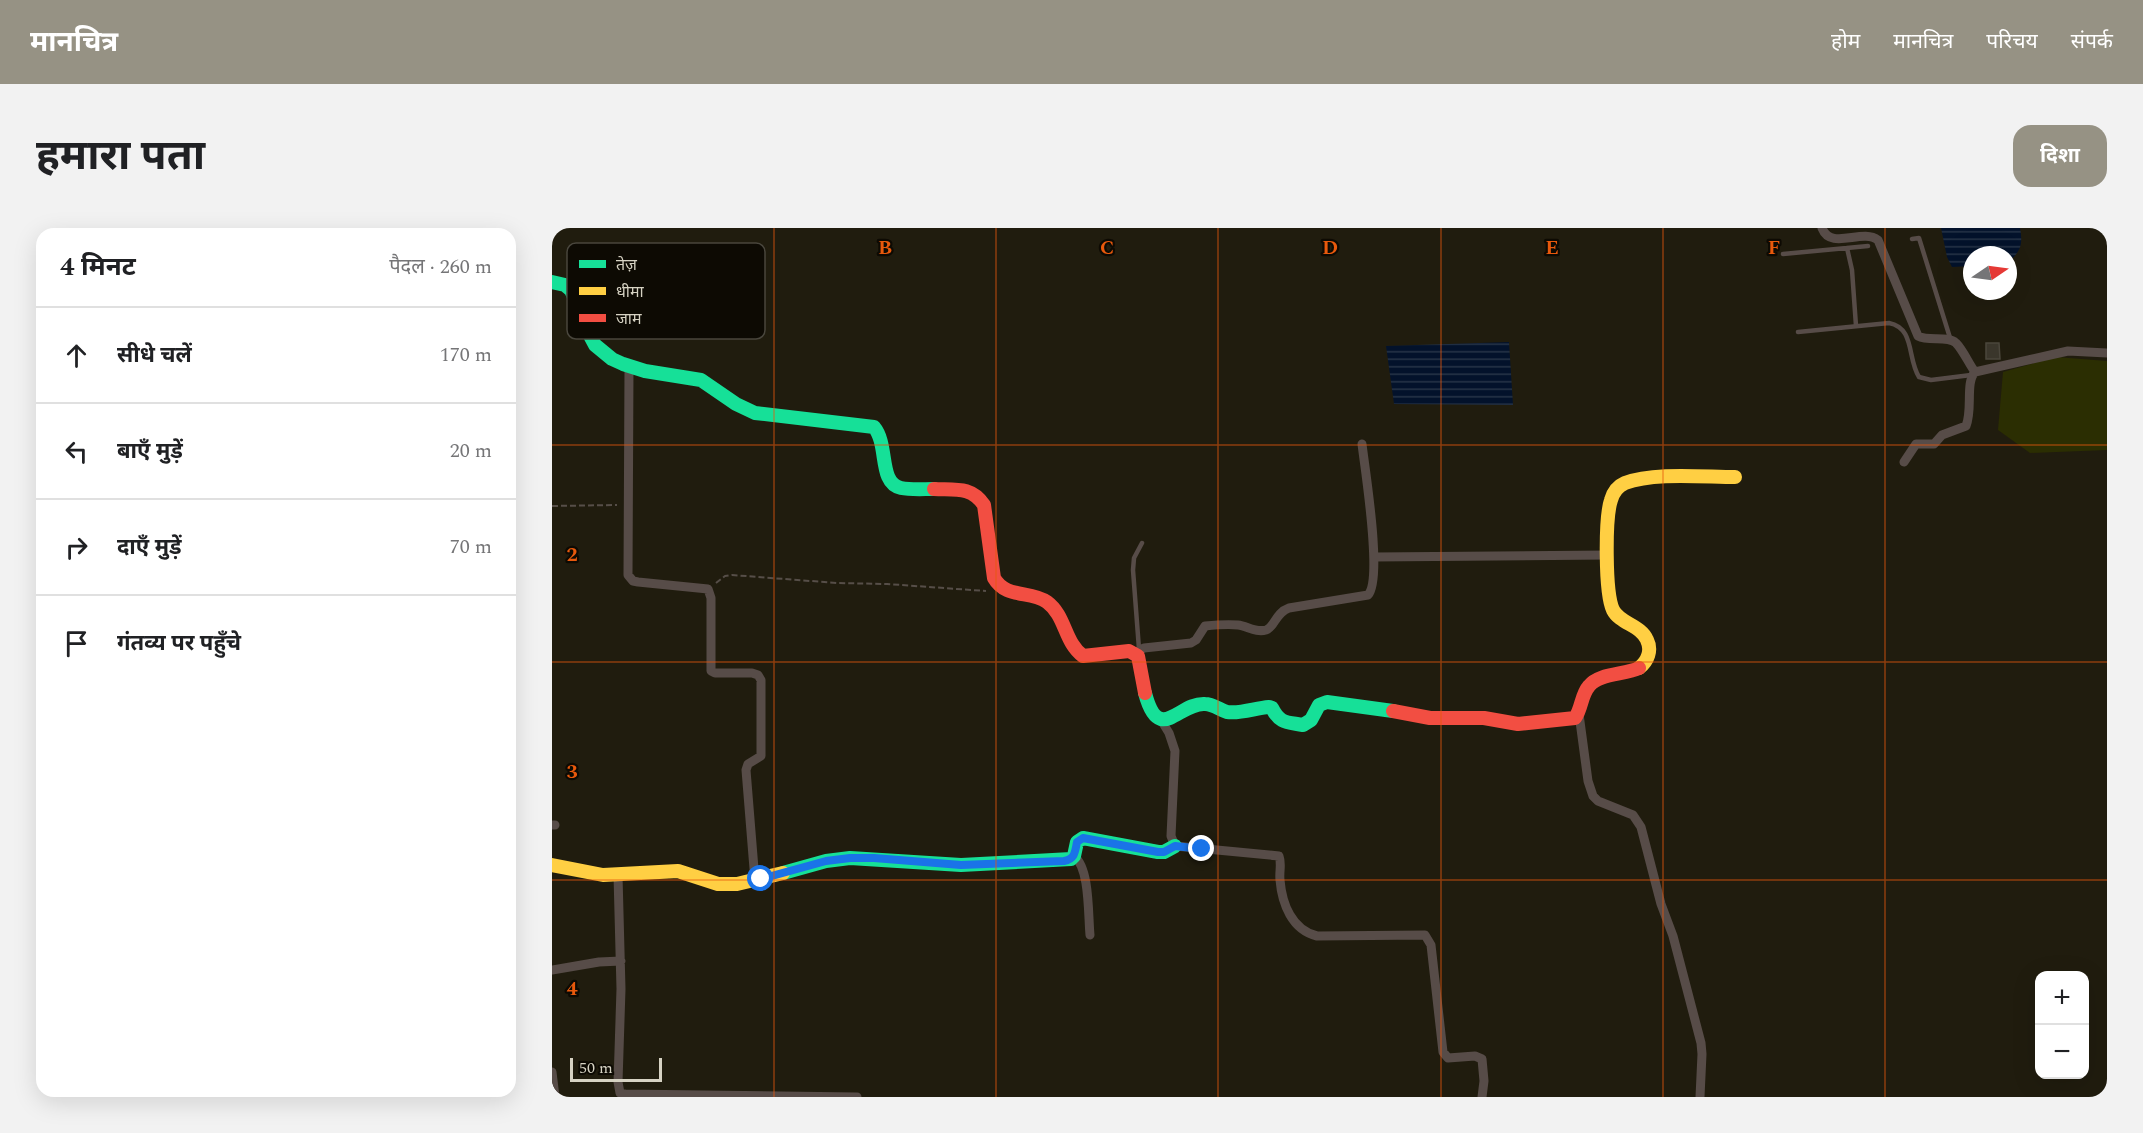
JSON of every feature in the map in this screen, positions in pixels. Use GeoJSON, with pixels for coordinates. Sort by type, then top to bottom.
{"type":"FeatureCollection","features":[{"type":"Feature","properties":{"kind":"street"},"geometry":{"type":"LineString","coordinates":[[1822,228],[1829,237],[1835,238],[1873,235],[1878,240],[1918,336],[1957,344],[1973,374],[1970,417],[1966,426],[1942,435],[1934,444],[1916,444],[1904,462]]}},
{"type":"Feature","properties":{"kind":"street"},"geometry":{"type":"LineString","coordinates":[[552,282],[565,285],[567,288]]}},
{"type":"Feature","properties":{"kind":"street"},"geometry":{"type":"LineString","coordinates":[[591,339],[607,355],[629,368],[651,373],[693,377],[720,390],[738,406],[759,414],[874,428],[879,431],[888,480],[893,485],[899,488],[969,491],[982,500],[994,578],[1000,589],[1047,601],[1053,608],[1072,648],[1083,656],[1191,643],[1196,640],[1205,626],[1210,625],[1241,625],[1255,630],[1269,629],[1281,611],[1289,608],[1368,595],[1374,581],[1374,557],[1362,444]]}},
{"type":"Feature","properties":{"kind":"street"},"geometry":{"type":"LineString","coordinates":[[1973,374],[2068,351],[2107,353]]}},
{"type":"Feature","properties":{"kind":"street"},"geometry":{"type":"LineString","coordinates":[[629,368],[628,575],[630,579],[638,582],[708,589],[711,598],[711,671],[752,673],[758,675],[761,680],[761,756],[747,765],[746,770],[755,881]]}},
{"type":"Feature","properties":{"kind":"street"},"geometry":{"type":"LineString","coordinates":[[1700,1097],[1701,1043],[1641,827],[1633,816],[1598,801],[1593,796],[1588,781],[1579,714],[1585,691],[1591,683],[1606,676],[1636,670],[1644,666],[1648,658],[1649,646],[1646,636],[1616,613],[1610,603],[1608,555],[1612,497],[1617,488],[1624,483],[1663,479],[1735,477]]}},
{"type":"Feature","properties":{"kind":"street"},"geometry":{"type":"LineString","coordinates":[[1374,557],[1608,555]]}},
{"type":"Feature","properties":{"kind":"street"},"geometry":{"type":"LineString","coordinates":[[1137,651],[1148,708],[1155,717],[1161,720],[1167,720],[1205,703],[1227,712],[1269,707],[1282,721],[1303,725],[1311,720],[1319,705],[1327,702],[1430,718],[1484,718],[1518,724],[1570,719],[1579,714]]}},
{"type":"Feature","properties":{"kind":"street"},"geometry":{"type":"LineString","coordinates":[[1161,720],[1169,733],[1175,751],[1171,836],[1175,846]]}},
{"type":"Feature","properties":{"kind":"street"},"geometry":{"type":"LineString","coordinates":[[552,865],[603,875],[678,871],[718,884],[755,881],[826,861],[850,858],[961,865],[1064,861],[1071,860],[1077,842],[1083,838],[1158,852],[1164,852],[1175,846],[1279,856],[1284,903],[1291,917],[1310,934],[1317,936],[1425,935],[1431,945],[1443,1052],[1448,1058],[1474,1056],[1482,1059],[1484,1081],[1482,1097]]}},
{"type":"Feature","properties":{"kind":"street"},"geometry":{"type":"LineString","coordinates":[[1074,856],[1082,864],[1085,877],[1090,935]]}},
{"type":"Feature","properties":{"kind":"street"},"geometry":{"type":"LineString","coordinates":[[618,875],[621,961],[618,1082],[620,1092],[857,1097]]}},
{"type":"Feature","properties":{"kind":"street"},"geometry":{"type":"LineString","coordinates":[[552,970],[599,962],[621,961]]}},
{"type":"Feature","properties":{"kind":"street"},"geometry":{"type":"LineString","coordinates":[[552,1071],[555,1097]]}},
{"type":"Feature","properties":{"kind":"lane"},"geometry":{"type":"LineString","coordinates":[[1911,239],[1918,238],[1951,341]]}},
{"type":"Feature","properties":{"kind":"lane"},"geometry":{"type":"LineString","coordinates":[[1783,254],[1868,246]]}},
{"type":"Feature","properties":{"kind":"lane"},"geometry":{"type":"LineString","coordinates":[[1847,248],[1852,270],[1856,326]]}},
{"type":"Feature","properties":{"kind":"lane"},"geometry":{"type":"LineString","coordinates":[[1798,332],[1889,323],[1904,329],[1919,377],[1924,380],[1973,374]]}},
{"type":"Feature","properties":{"kind":"lane"},"geometry":{"type":"LineString","coordinates":[[1137,651],[1133,570],[1134,558],[1142,543]]}},
{"type":"Feature","properties":{"kind":"path"},"geometry":{"type":"LineString","coordinates":[[552,506],[629,505]]}},
{"type":"Feature","properties":{"kind":"path"},"geometry":{"type":"LineString","coordinates":[[708,589],[725,576],[732,575],[837,584],[887,584],[975,591],[1000,589]]}},
{"type":"Feature","properties":{"kind":"green space"},"geometry":{"type":"Polygon","coordinates":[[[2056,357],[2107,361],[2107,450],[2030,453],[1998,430],[2003,372],[2056,357]]]}},
{"type":"Feature","properties":{"kind":"water"},"geometry":{"type":"Polygon","coordinates":[[[1941,228],[2020,228],[2021,243],[2017,253],[2017,246],[1963,246],[1963,266],[1952,267],[1947,257],[1941,228]]]}},
{"type":"Feature","properties":{"kind":"water"},"geometry":{"type":"Polygon","coordinates":[[[1509,342],[1513,405],[1394,404],[1386,346],[1509,342]]]}},
{"type":"Feature","properties":{"kind":"building"},"geometry":{"type":"Polygon","coordinates":[[[1986,343],[1999,343],[2000,359],[1986,359],[1986,343]]]}},
{"type":"Feature","properties":{"kind":"traffic: fast"},"geometry":{"type":"LineString","coordinates":[[552,282],[567,287]]}},
{"type":"Feature","properties":{"kind":"traffic: fast"},"geometry":{"type":"LineString","coordinates":[[592,339],[595,345],[612,359],[623,364],[645,371],[701,380],[736,404],[755,413],[874,427],[879,435],[886,471],[894,485],[905,489],[934,489]]}},
{"type":"Feature","properties":{"kind":"traffic: fast"},"geometry":{"type":"LineString","coordinates":[[1145,693],[1151,709],[1157,717],[1163,719],[1170,718],[1196,705],[1205,704],[1227,712],[1243,712],[1269,707],[1281,720],[1303,725],[1311,720],[1319,705],[1327,702],[1393,711]]}},
{"type":"Feature","properties":{"kind":"traffic: fast"},"geometry":{"type":"LineString","coordinates":[[783,873],[826,861],[850,858],[961,865],[1071,859],[1074,856],[1077,842],[1083,838],[1158,852],[1164,852],[1175,846]]}},
{"type":"Feature","properties":{"kind":"traffic: slow"},"geometry":{"type":"LineString","coordinates":[[1639,668],[1648,655],[1647,640],[1640,631],[1616,615],[1608,588],[1607,538],[1609,509],[1613,495],[1625,483],[1650,477],[1735,477]]}},
{"type":"Feature","properties":{"kind":"traffic: slow"},"geometry":{"type":"LineString","coordinates":[[552,865],[603,875],[678,871],[718,884],[737,884],[783,873]]}},
{"type":"Feature","properties":{"kind":"traffic: jam"},"geometry":{"type":"LineString","coordinates":[[934,489],[962,490],[979,499],[984,505],[994,578],[999,585],[1012,592],[1033,596],[1047,602],[1058,614],[1072,644],[1083,656],[1129,651],[1138,656],[1145,693]]}},
{"type":"Feature","properties":{"kind":"traffic: jam"},"geometry":{"type":"LineString","coordinates":[[1393,711],[1430,718],[1484,718],[1518,724],[1575,718],[1584,693],[1593,682],[1606,676],[1639,668]]}},
{"type":"Feature","properties":{"kind":"route"},"geometry":{"type":"LineString","coordinates":[[761,879],[826,861],[850,858],[961,865],[1064,861],[1071,860],[1077,842],[1083,838],[1158,852],[1164,852],[1175,846],[1202,849]]}}]}
